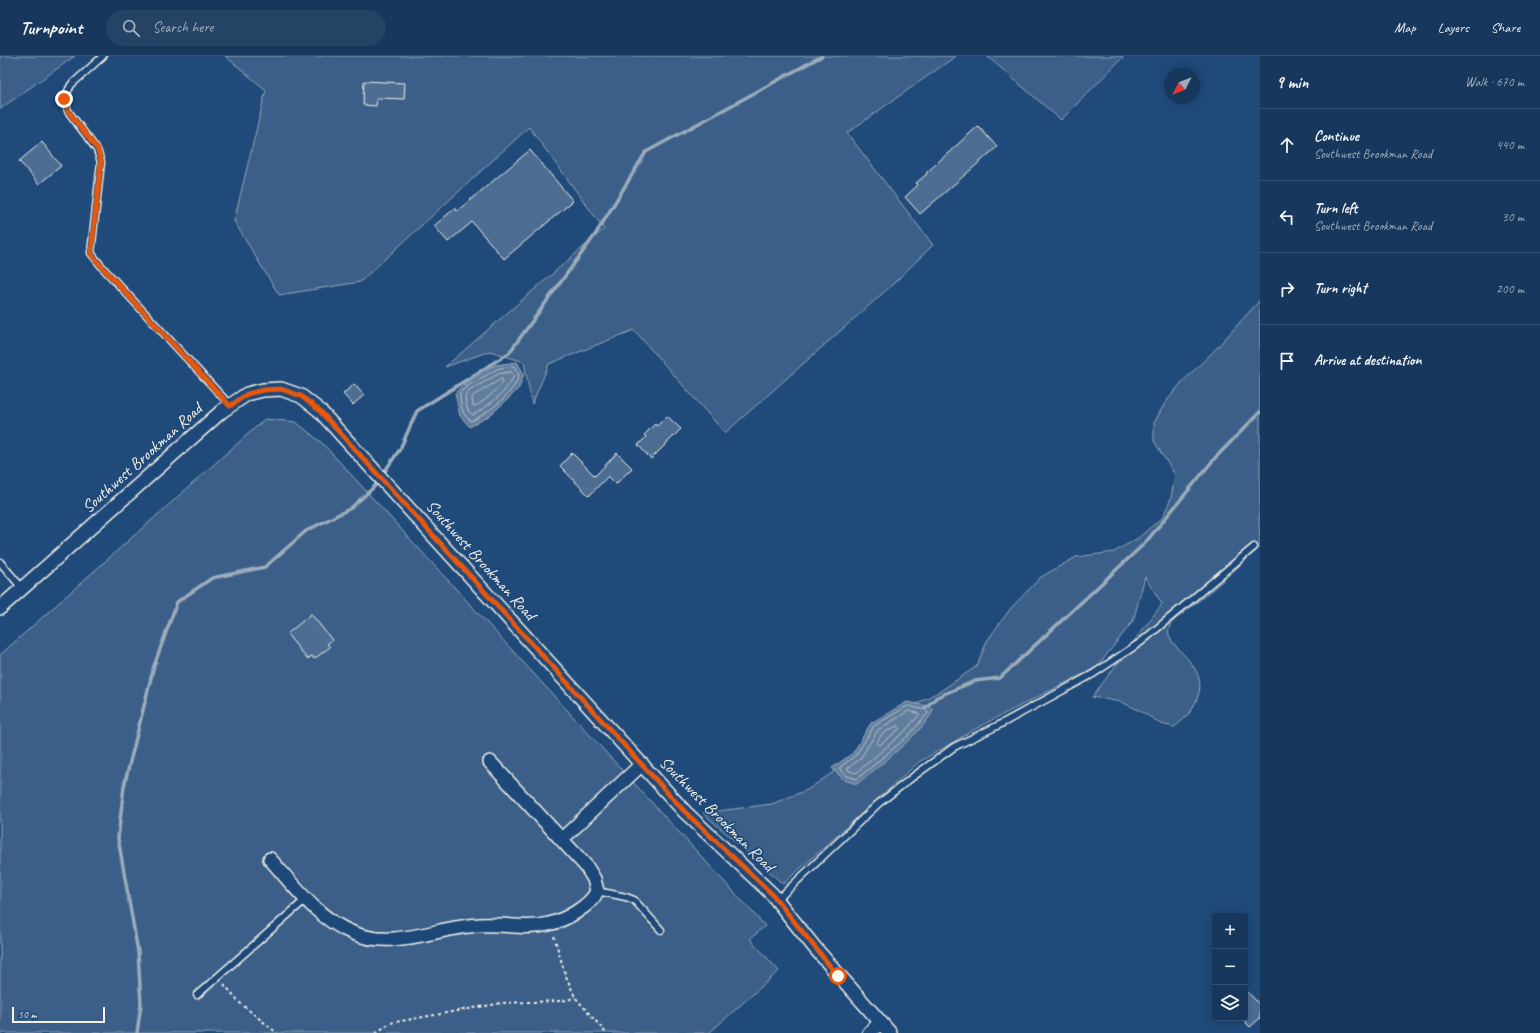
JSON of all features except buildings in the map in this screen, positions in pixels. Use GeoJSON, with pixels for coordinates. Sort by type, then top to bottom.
{"type":"FeatureCollection","features":[{"type":"Feature","properties":{"kind":"street","name":"Southwest Brookman Road"},"geometry":{"type":"LineString","coordinates":[[0,608],[222,411],[247,394],[263,390],[281,389],[301,396],[319,410],[685,812],[759,880],[815,948],[890,1033]]}},
{"type":"Feature","properties":{"kind":"street"},"geometry":{"type":"LineString","coordinates":[[270,859],[306,900],[334,924],[354,934],[369,938],[410,938],[460,927],[478,925],[533,927],[551,923],[584,907],[592,900],[597,890],[594,879],[586,866],[490,762]]}},
{"type":"Feature","properties":{"kind":"street"},"geometry":{"type":"LineString","coordinates":[[562,839],[642,764]]}},
{"type":"Feature","properties":{"kind":"street"},"geometry":{"type":"LineString","coordinates":[[869,1033],[880,1023]]}},
{"type":"Feature","properties":{"kind":"lane"},"geometry":{"type":"LineString","coordinates":[[103,56],[71,85],[64,99],[68,111],[98,150],[101,162],[91,254],[230,406]]}},
{"type":"Feature","properties":{"kind":"lane"},"geometry":{"type":"LineString","coordinates":[[777,900],[878,804],[914,776],[954,747],[999,725],[1093,674],[1141,642],[1254,547]]}},
{"type":"Feature","properties":{"kind":"lane"},"geometry":{"type":"LineString","coordinates":[[0,562],[22,588]]}},
{"type":"Feature","properties":{"kind":"lane"},"geometry":{"type":"LineString","coordinates":[[597,890],[634,900],[661,930]]}},
{"type":"Feature","properties":{"kind":"lane"},"geometry":{"type":"LineString","coordinates":[[197,995],[306,900]]}},
{"type":"Feature","properties":{"kind":"path"},"geometry":{"type":"LineString","coordinates":[[551,923],[565,974],[575,997],[606,1033]]}},
{"type":"Feature","properties":{"kind":"path"},"geometry":{"type":"LineString","coordinates":[[217,978],[240,1003],[277,1033]]}},
{"type":"Feature","properties":{"kind":"path"},"geometry":{"type":"LineString","coordinates":[[376,1033],[390,1023],[420,1017],[502,1003],[559,1000],[575,997]]}},
{"type":"Feature","properties":{"kind":"shaded area"},"geometry":{"type":"Polygon","coordinates":[[[0,56],[75,56],[0,109],[0,56]]]}},
{"type":"Feature","properties":{"kind":"shaded area"},"geometry":{"type":"Polygon","coordinates":[[[225,56],[956,56],[847,133],[933,245],[891,286],[725,433],[634,330],[549,364],[532,404],[524,362],[490,351],[445,367],[604,229],[529,127],[360,282],[279,295],[234,221],[266,90],[225,56]]]}},
{"type":"Feature","properties":{"kind":"shaded area"},"geometry":{"type":"Polygon","coordinates":[[[987,56],[1124,56],[1061,120],[987,56]]]}},
{"type":"Feature","properties":{"kind":"shaded area"},"geometry":{"type":"Polygon","coordinates":[[[1260,300],[1260,547],[1215,588],[1174,620],[1170,625],[1169,635],[1193,666],[1198,676],[1200,686],[1195,704],[1182,721],[1174,727],[1161,724],[1141,711],[1121,702],[1092,697],[1162,604],[1145,577],[1133,621],[1097,667],[984,724],[919,762],[783,884],[703,813],[772,804],[807,790],[835,771],[844,780],[908,708],[942,690],[977,666],[987,641],[1011,608],[1041,577],[1076,557],[1114,552],[1138,538],[1163,517],[1171,498],[1175,475],[1154,441],[1154,423],[1165,403],[1182,382],[1213,352],[1260,300]]]}},
{"type":"Feature","properties":{"kind":"shaded area"},"geometry":{"type":"Polygon","coordinates":[[[265,419],[296,422],[323,444],[765,926],[750,939],[779,971],[709,1033],[0,1033],[0,655],[265,419]]]}},
{"type":"Feature","properties":{"kind":"water"},"geometry":{"type":"Polygon","coordinates":[[[517,362],[524,374],[519,388],[489,416],[470,427],[460,416],[455,393],[464,384],[495,365],[517,362]]]}},
{"type":"Feature","properties":{"kind":"water"},"geometry":{"type":"Polygon","coordinates":[[[907,702],[928,706],[933,709],[922,727],[900,748],[857,784],[844,780],[832,768],[853,753],[871,723],[907,702]]]}},
{"type":"Feature","properties":{"kind":"waterway"},"geometry":{"type":"LineString","coordinates":[[137,1033],[141,1004],[138,952],[118,838],[124,786],[154,666],[177,602],[212,578],[265,567],[306,531],[351,508],[374,487],[400,449],[417,411],[509,353],[595,235],[646,152],[822,56]]}},
{"type":"Feature","properties":{"kind":"waterway"},"geometry":{"type":"LineString","coordinates":[[925,708],[937,697],[975,681],[1000,678],[1145,543],[1215,458],[1260,412]]}},
{"type":"Feature","properties":{"kind":"route"},"geometry":{"type":"LineString","coordinates":[[64,99],[68,111],[98,150],[101,162],[91,254],[103,268],[230,406],[247,394],[263,390],[281,389],[301,396],[319,410],[685,812],[759,880],[772,894],[838,976]]}}]}
